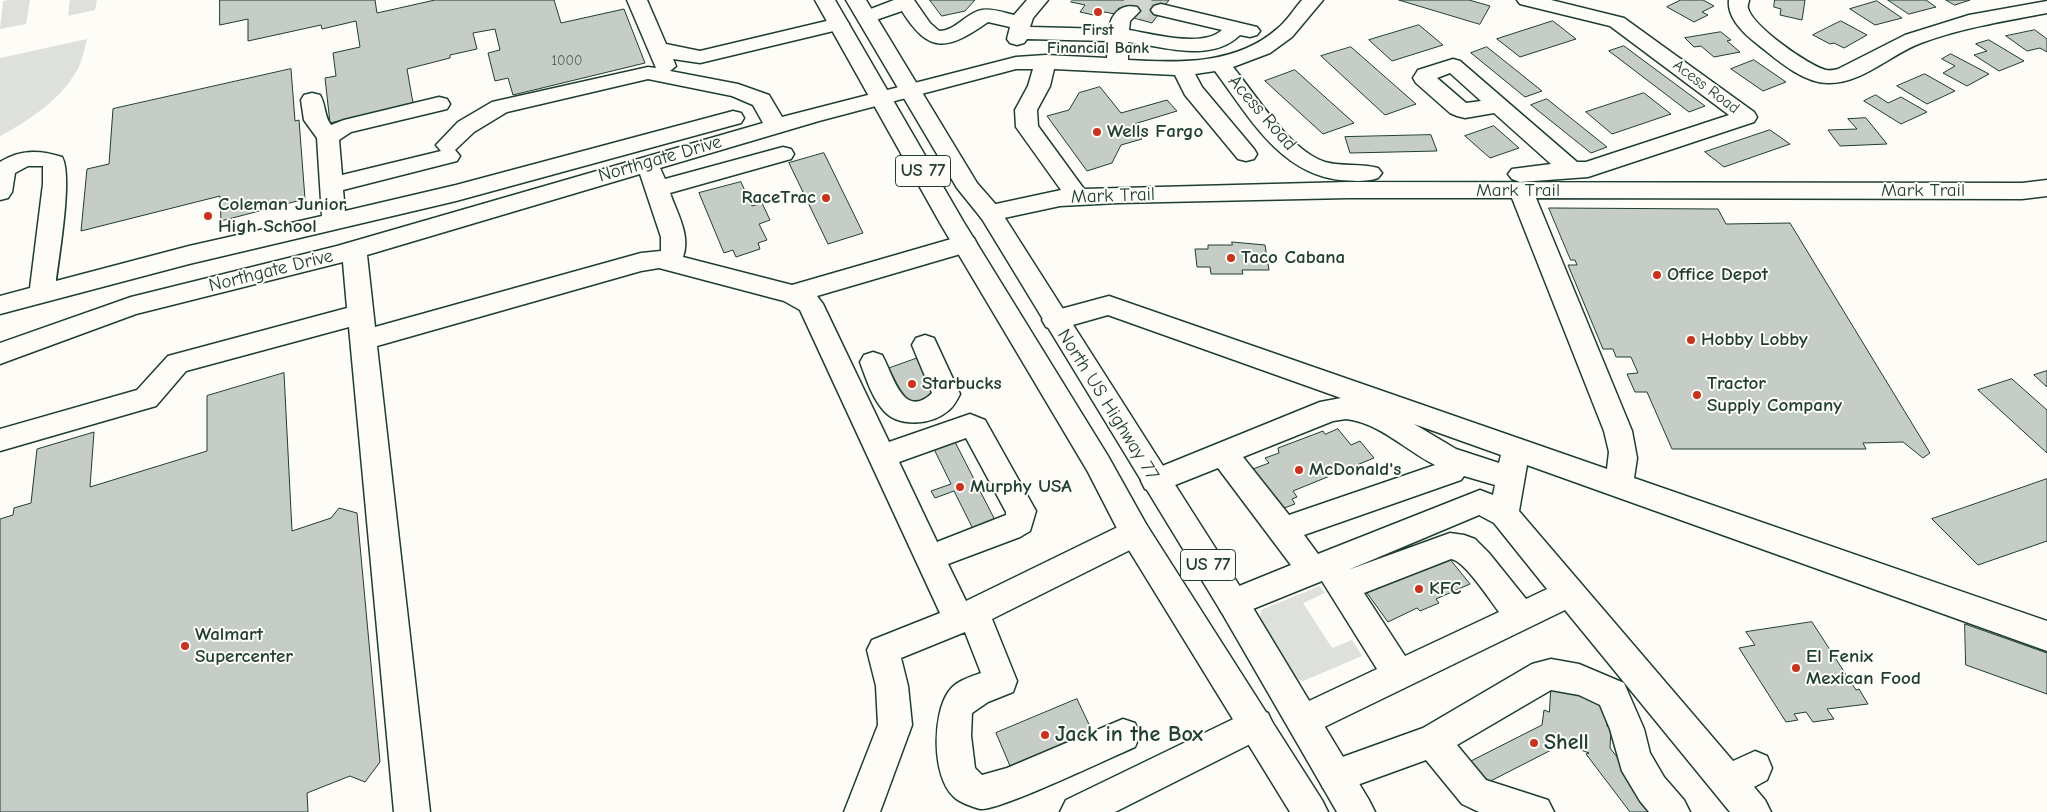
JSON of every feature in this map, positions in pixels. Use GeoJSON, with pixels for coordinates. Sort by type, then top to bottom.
{"type":"FeatureCollection","features":[{"type":"Feature","properties":{"kind":"street"},"geometry":{"type":"LineString","coordinates":[[637,0],[669,76]]}},
{"type":"Feature","properties":{"kind":"street","name":"North US Highway 77"},"geometry":{"type":"LineString","coordinates":[[825,0],[965,244],[1098,464],[1135,533],[1310,812]]}},
{"type":"Feature","properties":{"kind":"street"},"geometry":{"type":"LineString","coordinates":[[862,8],[905,1],[929,34],[941,38],[956,34],[985,15],[998,0]]}},
{"type":"Feature","properties":{"kind":"street"},"geometry":{"type":"LineString","coordinates":[[1016,63],[1019,28],[1038,0]]}},
{"type":"Feature","properties":{"kind":"street","name":"Northgate Drive"},"geometry":{"type":"LineString","coordinates":[[0,354],[131,306],[354,249],[461,218],[648,162],[772,117],[881,97],[1016,63],[1046,61],[1182,68],[1220,64],[1263,49],[1305,13],[1313,0]]}},
{"type":"Feature","properties":{"kind":"street","name":"Acess Road"},"geometry":{"type":"LineString","coordinates":[[1220,64],[1280,138],[1306,162],[1338,173],[1542,174],[1588,169],[1746,117],[1617,22],[1527,0]]}},
{"type":"Feature","properties":{"kind":"street"},"geometry":{"type":"LineString","coordinates":[[1739,0],[1738,8],[1751,29],[1812,72],[1827,76],[1843,75],[1912,39],[1969,21],[2035,9]]}},
{"type":"Feature","properties":{"kind":"street","name":"North US Highway 77"},"geometry":{"type":"LineString","coordinates":[[862,8],[969,188],[990,213],[1155,481],[1233,603],[1357,812]]}},
{"type":"Feature","properties":{"kind":"street"},"geometry":{"type":"LineString","coordinates":[[1161,10],[1278,38]]}},
{"type":"Feature","properties":{"kind":"street"},"geometry":{"type":"LineString","coordinates":[[1117,66],[1120,19],[1130,11]]}},
{"type":"Feature","properties":{"kind":"street"},"geometry":{"type":"LineString","coordinates":[[985,15],[1019,28],[1118,35],[1201,46],[1223,40],[1236,28]]}},
{"type":"Feature","properties":{"kind":"street"},"geometry":{"type":"LineString","coordinates":[[658,48],[676,54],[700,57],[840,24]]}},
{"type":"Feature","properties":{"kind":"street"},"geometry":{"type":"LineString","coordinates":[[1046,61],[1039,86],[1026,110],[1027,127],[1078,197]]}},
{"type":"Feature","properties":{"kind":"street"},"geometry":{"type":"LineString","coordinates":[[1182,68],[1193,90],[1246,154]]}},
{"type":"Feature","properties":{"kind":"street"},"geometry":{"type":"LineString","coordinates":[[0,305],[189,255],[772,117],[762,100],[738,91],[648,73],[500,107],[466,127],[448,150],[333,185]]}},
{"type":"Feature","properties":{"kind":"street"},"geometry":{"type":"LineString","coordinates":[[312,100],[315,120],[328,138],[333,185],[334,221]]}},
{"type":"Feature","properties":{"kind":"street"},"geometry":{"type":"LineString","coordinates":[[328,138],[344,127],[439,104]]}},
{"type":"Feature","properties":{"kind":"street"},"geometry":{"type":"LineString","coordinates":[[1499,105],[1572,170]]}},
{"type":"Feature","properties":{"kind":"street"},"geometry":{"type":"LineString","coordinates":[[448,150],[461,218]]}},
{"type":"Feature","properties":{"kind":"street"},"geometry":{"type":"LineString","coordinates":[[657,189],[783,154]]}},
{"type":"Feature","properties":{"kind":"street"},"geometry":{"type":"LineString","coordinates":[[0,190],[4,170],[11,164],[24,159],[43,158],[54,162],[55,184],[42,294]]}},
{"type":"Feature","properties":{"kind":"street"},"geometry":{"type":"LineString","coordinates":[[648,162],[672,237],[674,248],[669,261]]}},
{"type":"Feature","properties":{"kind":"street","name":"Mark Trail"},"geometry":{"type":"LineString","coordinates":[[990,213],[1060,198],[1348,190],[2022,191],[2047,188]]}},
{"type":"Feature","properties":{"kind":"street"},"geometry":{"type":"LineString","coordinates":[[1520,191],[1618,431],[1623,449],[1624,465],[1617,484]]}},
{"type":"Feature","properties":{"kind":"street"},"geometry":{"type":"LineString","coordinates":[[792,294],[965,244]]}},
{"type":"Feature","properties":{"kind":"street"},"geometry":{"type":"LineString","coordinates":[[354,249],[412,812]]}},
{"type":"Feature","properties":{"kind":"street"},"geometry":{"type":"LineString","coordinates":[[0,440],[146,398],[158,388],[165,374],[177,363],[362,327],[641,262],[659,259],[669,261],[792,294],[810,304],[929,558],[966,617],[1001,681],[972,692],[957,708],[955,736],[956,768],[964,783],[982,792],[1008,786],[1123,735]]}},
{"type":"Feature","properties":{"kind":"street"},"geometry":{"type":"LineString","coordinates":[[1015,328],[1055,320],[1109,305],[1513,463]]}},
{"type":"Feature","properties":{"kind":"street"},"geometry":{"type":"LineString","coordinates":[[873,362],[892,404],[900,411],[914,413],[929,409],[940,403],[946,394],[925,345]]}},
{"type":"Feature","properties":{"kind":"street"},"geometry":{"type":"LineString","coordinates":[[1155,481],[1330,410],[1347,406],[1378,415],[1438,454],[1460,461],[1513,463],[1617,484],[2047,636]]}},
{"type":"Feature","properties":{"kind":"street"},"geometry":{"type":"LineString","coordinates":[[882,456],[970,424],[975,428],[1021,511],[1019,522],[1009,528],[929,558]]}},
{"type":"Feature","properties":{"kind":"street"},"geometry":{"type":"LineString","coordinates":[[1223,453],[1283,530],[1328,574],[1398,674]]}},
{"type":"Feature","properties":{"kind":"street"},"geometry":{"type":"LineString","coordinates":[[1283,530],[1451,472],[1460,461]]}},
{"type":"Feature","properties":{"kind":"street"},"geometry":{"type":"LineString","coordinates":[[1504,514],[1513,463]]}},
{"type":"Feature","properties":{"kind":"street"},"geometry":{"type":"LineString","coordinates":[[1328,574],[1480,502],[1504,514],[1745,796]]}},
{"type":"Feature","properties":{"kind":"street"},"geometry":{"type":"LineString","coordinates":[[862,812],[896,725],[892,686],[883,650],[966,617],[1135,533]]}},
{"type":"Feature","properties":{"kind":"street"},"geometry":{"type":"LineString","coordinates":[[1233,603],[1328,574],[1450,546],[1464,548],[1478,562],[1521,616]]}},
{"type":"Feature","properties":{"kind":"street"},"geometry":{"type":"LineString","coordinates":[[1304,720],[1570,593]]}},
{"type":"Feature","properties":{"kind":"street"},"geometry":{"type":"LineString","coordinates":[[1334,776],[1432,741],[1544,675],[1552,673],[1585,682],[1612,694],[1627,729],[1634,759],[1652,789],[1672,812]]}},
{"type":"Feature","properties":{"kind":"street"},"geometry":{"type":"LineString","coordinates":[[1078,812],[1256,724]]}},
{"type":"Feature","properties":{"kind":"street"},"geometry":{"type":"LineString","coordinates":[[1432,741],[1474,792],[1487,798],[1536,812]]}},
{"type":"Feature","properties":{"kind":"shaded area"},"geometry":{"type":"Polygon","coordinates":[[[30,0],[26,24],[0,29],[3,1],[30,0]]]}},
{"type":"Feature","properties":{"kind":"shaded area"},"geometry":{"type":"Polygon","coordinates":[[[70,0],[97,0],[95,10],[68,16],[70,0]]]}},
{"type":"Feature","properties":{"kind":"shaded area"},"geometry":{"type":"Polygon","coordinates":[[[87,39],[78,68],[61,92],[32,117],[0,136],[0,58],[87,39]]]}},
{"type":"Feature","properties":{"kind":"shaded area"},"geometry":{"type":"Polygon","coordinates":[[[1320,586],[1325,593],[1303,603],[1332,648],[1352,640],[1362,656],[1303,681],[1285,673],[1259,631],[1261,610],[1320,586]]]}},
{"type":"Feature","properties":{"kind":"building"},"geometry":{"type":"Polygon","coordinates":[[[220,0],[375,0],[377,13],[435,0],[554,0],[561,23],[624,9],[645,63],[513,95],[508,78],[495,81],[488,53],[500,50],[495,29],[473,33],[477,49],[450,55],[450,58],[407,69],[413,103],[330,123],[325,78],[336,76],[333,53],[360,47],[356,21],[322,29],[321,25],[248,41],[248,19],[220,25],[220,0]]]}},
{"type":"Feature","properties":{"kind":"building"},"geometry":{"type":"Polygon","coordinates":[[[930,0],[975,0],[965,11],[942,16],[930,0]]]}},
{"type":"Feature","properties":{"kind":"building","name":"First Financial Bank"},"geometry":{"type":"Polygon","coordinates":[[[1073,0],[1133,0],[1146,3],[1148,0],[1169,0],[1152,23],[1134,18],[1137,13],[1119,8],[1115,14],[1105,12],[1098,16],[1080,12],[1085,5],[1071,2],[1073,0]]]}},
{"type":"Feature","properties":{"kind":"building"},"geometry":{"type":"Polygon","coordinates":[[[1399,0],[1469,0],[1490,6],[1480,24],[1399,0]]]}},
{"type":"Feature","properties":{"kind":"building"},"geometry":{"type":"Polygon","coordinates":[[[1681,0],[1703,0],[1714,6],[1702,12],[1708,15],[1694,22],[1667,7],[1681,0]]]}},
{"type":"Feature","properties":{"kind":"building"},"geometry":{"type":"Polygon","coordinates":[[[1775,0],[1805,0],[1802,20],[1780,15],[1781,9],[1774,7],[1775,0]]]}},
{"type":"Feature","properties":{"kind":"building"},"geometry":{"type":"Polygon","coordinates":[[[1888,0],[1926,0],[1936,7],[1909,14],[1888,0]]]}},
{"type":"Feature","properties":{"kind":"building"},"geometry":{"type":"Polygon","coordinates":[[[1946,0],[1970,0],[1955,5],[1946,0]]]}},
{"type":"Feature","properties":{"kind":"building"},"geometry":{"type":"Polygon","coordinates":[[[1877,1],[1902,18],[1875,25],[1850,9],[1877,1]]]}},
{"type":"Feature","properties":{"kind":"building"},"geometry":{"type":"Polygon","coordinates":[[[1553,21],[1576,39],[1520,57],[1497,39],[1553,21]]]}},
{"type":"Feature","properties":{"kind":"building"},"geometry":{"type":"Polygon","coordinates":[[[1841,21],[1867,35],[1844,48],[1834,43],[1830,44],[1813,35],[1841,21]]]}},
{"type":"Feature","properties":{"kind":"building"},"geometry":{"type":"Polygon","coordinates":[[[1419,25],[1443,45],[1392,61],[1369,40],[1419,25]]]}},
{"type":"Feature","properties":{"kind":"building"},"geometry":{"type":"Polygon","coordinates":[[[2035,30],[2047,39],[2047,52],[2040,48],[2027,51],[2006,36],[2035,30]]]}},
{"type":"Feature","properties":{"kind":"building"},"geometry":{"type":"Polygon","coordinates":[[[1721,32],[1731,40],[1727,41],[1740,52],[1714,57],[1701,46],[1694,47],[1685,38],[1721,32]]]}},
{"type":"Feature","properties":{"kind":"building"},"geometry":{"type":"Polygon","coordinates":[[[1989,40],[2024,61],[1999,71],[1974,55],[1987,51],[1976,44],[1989,40]]]}},
{"type":"Feature","properties":{"kind":"building"},"geometry":{"type":"Polygon","coordinates":[[[1624,46],[1705,106],[1689,112],[1609,51],[1624,46]]]}},
{"type":"Feature","properties":{"kind":"building"},"geometry":{"type":"Polygon","coordinates":[[[1351,47],[1416,104],[1385,115],[1321,56],[1351,47]]]}},
{"type":"Feature","properties":{"kind":"building"},"geometry":{"type":"Polygon","coordinates":[[[1487,47],[1542,91],[1525,97],[1471,53],[1487,47]]]}},
{"type":"Feature","properties":{"kind":"building"},"geometry":{"type":"Polygon","coordinates":[[[1951,54],[1989,74],[1967,86],[1943,73],[1955,66],[1942,59],[1951,54]]]}},
{"type":"Feature","properties":{"kind":"building"},"geometry":{"type":"Polygon","coordinates":[[[1754,60],[1786,82],[1763,91],[1731,69],[1754,60]]]}},
{"type":"Feature","properties":{"kind":"building"},"geometry":{"type":"Polygon","coordinates":[[[291,69],[295,121],[299,120],[305,199],[221,221],[220,196],[81,231],[87,169],[109,164],[113,109],[291,69]]]}},
{"type":"Feature","properties":{"kind":"building"},"geometry":{"type":"Polygon","coordinates":[[[1295,70],[1354,123],[1323,134],[1265,81],[1295,70]]]}},
{"type":"Feature","properties":{"kind":"building"},"geometry":{"type":"Polygon","coordinates":[[[1925,74],[1955,91],[1927,104],[1897,86],[1925,74]]]}},
{"type":"Feature","properties":{"kind":"building","name":"Wells Fargo"},"geometry":{"type":"Polygon","coordinates":[[[1100,87],[1121,113],[1167,100],[1177,111],[1131,125],[1142,139],[1121,145],[1112,163],[1087,171],[1047,116],[1069,110],[1079,93],[1100,87]]]}},
{"type":"Feature","properties":{"kind":"building"},"geometry":{"type":"Polygon","coordinates":[[[1644,93],[1671,114],[1612,134],[1586,112],[1644,93]]]}},
{"type":"Feature","properties":{"kind":"building"},"geometry":{"type":"Polygon","coordinates":[[[1876,95],[1888,103],[1901,97],[1927,112],[1901,124],[1864,101],[1876,95]]]}},
{"type":"Feature","properties":{"kind":"building"},"geometry":{"type":"Polygon","coordinates":[[[1547,99],[1607,147],[1591,153],[1531,105],[1547,99]]]}},
{"type":"Feature","properties":{"kind":"building"},"geometry":{"type":"Polygon","coordinates":[[[1866,118],[1887,144],[1840,146],[1828,130],[1857,129],[1848,119],[1866,118]]]}},
{"type":"Feature","properties":{"kind":"building"},"geometry":{"type":"Polygon","coordinates":[[[1494,126],[1519,148],[1490,158],[1465,136],[1494,126]]]}},
{"type":"Feature","properties":{"kind":"building"},"geometry":{"type":"Polygon","coordinates":[[[1770,130],[1790,144],[1724,167],[1705,152],[1770,130]]]}},
{"type":"Feature","properties":{"kind":"building"},"geometry":{"type":"Polygon","coordinates":[[[1431,135],[1437,151],[1350,153],[1345,137],[1431,135]]]}},
{"type":"Feature","properties":{"kind":"building","name":"RaceTrac"},"geometry":{"type":"Polygon","coordinates":[[[824,153],[863,233],[828,244],[789,163],[824,153]]]}},
{"type":"Feature","properties":{"kind":"building","name":"RaceTrac"},"geometry":{"type":"Polygon","coordinates":[[[741,182],[752,206],[762,203],[770,220],[759,224],[767,240],[758,243],[760,249],[736,257],[733,250],[724,253],[699,193],[741,182]]]}},
{"type":"Feature","properties":{"kind":"building"},"geometry":{"type":"Polygon","coordinates":[[[1549,208],[1718,209],[1726,224],[1790,223],[1930,453],[1923,458],[1903,442],[1863,443],[1866,449],[1672,449],[1647,392],[1635,392],[1627,374],[1638,373],[1631,357],[1616,357],[1613,349],[1603,349],[1568,265],[1577,265],[1575,260],[1571,260],[1549,208]]]}},
{"type":"Feature","properties":{"kind":"building","name":"Taco Cabana"},"geometry":{"type":"Polygon","coordinates":[[[1232,242],[1265,245],[1269,270],[1242,270],[1243,274],[1211,274],[1210,267],[1197,267],[1195,249],[1208,249],[1208,245],[1232,245],[1232,242]]]}},
{"type":"Feature","properties":{"kind":"building","name":"Starbucks"},"geometry":{"type":"Polygon","coordinates":[[[921,357],[936,395],[906,406],[887,369],[921,357]]]}},
{"type":"Feature","properties":{"kind":"building"},"geometry":{"type":"Polygon","coordinates":[[[2047,371],[2047,387],[2034,375],[2047,371]]]}},
{"type":"Feature","properties":{"kind":"building","name":"Walmart Supercenter"},"geometry":{"type":"Polygon","coordinates":[[[284,373],[292,531],[331,518],[339,508],[357,513],[380,762],[365,782],[350,776],[307,793],[308,812],[0,812],[0,519],[13,515],[14,508],[31,503],[37,449],[94,432],[90,487],[207,451],[207,396],[284,373]]]}},
{"type":"Feature","properties":{"kind":"building"},"geometry":{"type":"Polygon","coordinates":[[[2012,379],[2047,410],[2047,453],[1978,390],[2012,379]]]}},
{"type":"Feature","properties":{"kind":"building","name":"McDonald's"},"geometry":{"type":"Polygon","coordinates":[[[1338,429],[1351,445],[1360,441],[1374,458],[1293,491],[1297,497],[1292,499],[1295,504],[1279,510],[1253,469],[1269,463],[1265,458],[1279,453],[1278,448],[1323,431],[1325,434],[1338,429]]]}},
{"type":"Feature","properties":{"kind":"building","name":"Murphy USA"},"geometry":{"type":"Polygon","coordinates":[[[954,440],[997,524],[975,533],[954,491],[935,498],[931,491],[951,484],[933,447],[954,440]]]}},
{"type":"Feature","properties":{"kind":"building"},"geometry":{"type":"Polygon","coordinates":[[[2047,479],[2047,541],[1978,565],[1932,519],[2047,479]]]}},
{"type":"Feature","properties":{"kind":"building","name":"KFC"},"geometry":{"type":"Polygon","coordinates":[[[1449,558],[1470,584],[1436,599],[1439,603],[1420,611],[1417,608],[1388,622],[1367,593],[1449,558]]]}},
{"type":"Feature","properties":{"kind":"building","name":"El Fenix Mexican Food"},"geometry":{"type":"Polygon","coordinates":[[[1812,622],[1856,690],[1859,689],[1868,704],[1827,709],[1834,719],[1813,722],[1806,712],[1794,714],[1798,720],[1786,722],[1739,648],[1755,645],[1746,632],[1812,622]]]}},
{"type":"Feature","properties":{"kind":"building"},"geometry":{"type":"Polygon","coordinates":[[[1965,624],[2047,653],[2047,694],[1966,665],[1965,624]]]}},
{"type":"Feature","properties":{"kind":"building","name":"Shell"},"geometry":{"type":"Polygon","coordinates":[[[1552,676],[1609,694],[1607,726],[1611,728],[1610,748],[1660,812],[1630,812],[1586,754],[1589,753],[1559,742],[1561,745],[1477,788],[1461,766],[1542,725],[1544,710],[1549,712],[1552,676]]]}},
{"type":"Feature","properties":{"kind":"building","name":"Jack in the Box"},"geometry":{"type":"Polygon","coordinates":[[[1077,699],[1095,737],[1013,773],[996,733],[1077,699]]]}},
{"type":"Feature","properties":{"kind":"tunnel"},"geometry":{"type":"LineString","coordinates":[[1130,11],[1137,4],[1161,10]]}},
{"type":"Feature","properties":{"kind":"place","name":"First Financial Bank"},"geometry":{"type":"Point","coordinates":[1098,12]}},
{"type":"Feature","properties":{"kind":"place","name":"Wells Fargo"},"geometry":{"type":"Point","coordinates":[1097,132]}},
{"type":"Feature","properties":{"kind":"place","name":"RaceTrac"},"geometry":{"type":"Point","coordinates":[826,198]}},
{"type":"Feature","properties":{"kind":"place","name":"Coleman Junior High School"},"geometry":{"type":"Point","coordinates":[208,216]}},
{"type":"Feature","properties":{"kind":"place","name":"Taco Cabana"},"geometry":{"type":"Point","coordinates":[1231,258]}},
{"type":"Feature","properties":{"kind":"place","name":"Office Depot"},"geometry":{"type":"Point","coordinates":[1657,275]}},
{"type":"Feature","properties":{"kind":"place","name":"Hobby Lobby"},"geometry":{"type":"Point","coordinates":[1691,340]}},
{"type":"Feature","properties":{"kind":"place","name":"Starbucks"},"geometry":{"type":"Point","coordinates":[912,384]}},
{"type":"Feature","properties":{"kind":"place","name":"Tractor Supply Company"},"geometry":{"type":"Point","coordinates":[1697,395]}},
{"type":"Feature","properties":{"kind":"place","name":"McDonald's"},"geometry":{"type":"Point","coordinates":[1299,470]}},
{"type":"Feature","properties":{"kind":"place","name":"Murphy USA"},"geometry":{"type":"Point","coordinates":[960,487]}},
{"type":"Feature","properties":{"kind":"place","name":"KFC"},"geometry":{"type":"Point","coordinates":[1419,589]}},
{"type":"Feature","properties":{"kind":"place","name":"Walmart Supercenter"},"geometry":{"type":"Point","coordinates":[185,646]}},
{"type":"Feature","properties":{"kind":"place","name":"El Fenix Mexican Food"},"geometry":{"type":"Point","coordinates":[1796,668]}},
{"type":"Feature","properties":{"kind":"place","name":"Jack in the Box"},"geometry":{"type":"Point","coordinates":[1045,735]}},
{"type":"Feature","properties":{"kind":"place","name":"Shell"},"geometry":{"type":"Point","coordinates":[1534,743]}}]}
